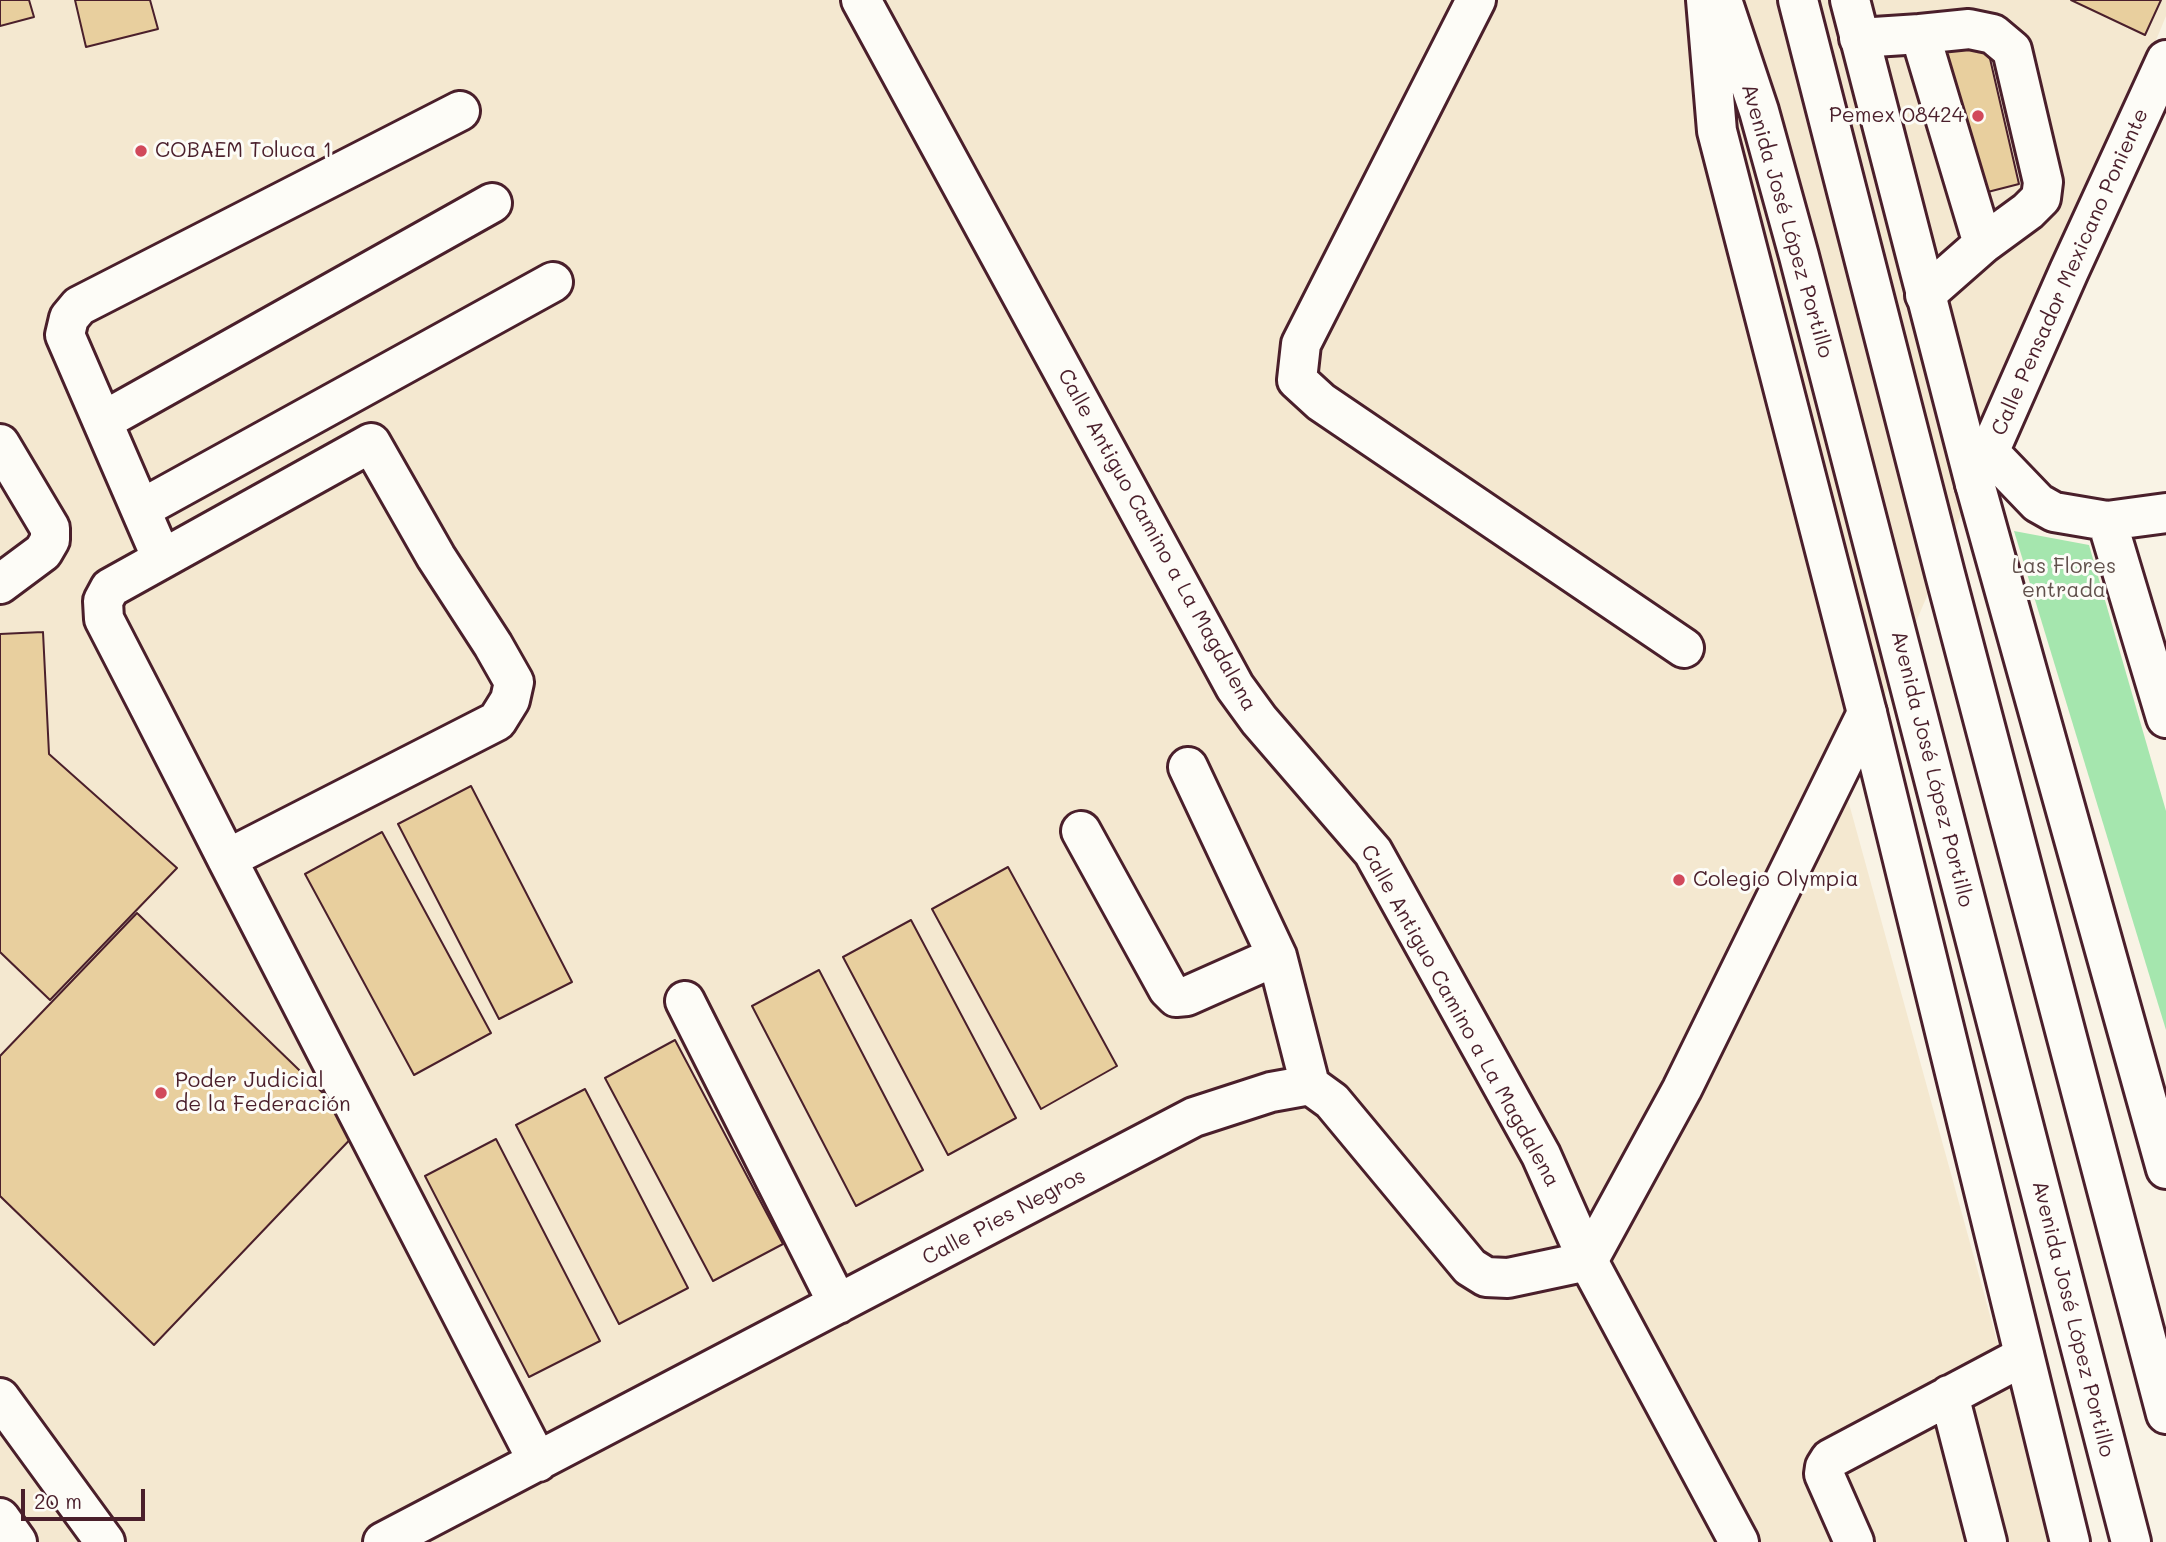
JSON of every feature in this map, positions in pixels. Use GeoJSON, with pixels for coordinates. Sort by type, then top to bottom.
{"type":"FeatureCollection","features":[{"type":"Feature","properties":{"kind":"main road","name":"Calle Antiguo Camino a La Magdalena"},"geometry":{"type":"LineString","coordinates":[[861,0],[1235,687],[1259,720],[1373,852],[1541,1155],[1588,1261],[1731,1536]]}},
{"type":"Feature","properties":{"kind":"main road"},"geometry":{"type":"LineString","coordinates":[[1476,0],[1301,344],[1297,380],[1321,402],[1684,648]]}},
{"type":"Feature","properties":{"kind":"main road"},"geometry":{"type":"LineString","coordinates":[[1706,0],[1717,131],[1867,713],[2070,1542]]}},
{"type":"Feature","properties":{"kind":"main road","name":"Avenida José López Portillo"},"geometry":{"type":"LineString","coordinates":[[1722,0],[1759,111],[1799,256],[2131,1542]]}},
{"type":"Feature","properties":{"kind":"main road"},"geometry":{"type":"LineString","coordinates":[[1798,0],[2166,1414]]}},
{"type":"Feature","properties":{"kind":"main road"},"geometry":{"type":"LineString","coordinates":[[1850,0],[1925,295],[1982,468],[2166,1169]]}},
{"type":"Feature","properties":{"kind":"main road"},"geometry":{"type":"LineString","coordinates":[[1859,38],[1969,29],[1993,34],[2012,50],[2043,182],[2041,198],[1925,295]]}},
{"type":"Feature","properties":{"kind":"main road"},"geometry":{"type":"LineString","coordinates":[[1920,34],[1983,244]]}},
{"type":"Feature","properties":{"kind":"main road","name":"Calle Pensador Mexicano Poniente"},"geometry":{"type":"LineString","coordinates":[[1982,468],[2166,60]]}},
{"type":"Feature","properties":{"kind":"main road"},"geometry":{"type":"LineString","coordinates":[[162,559],[65,335],[69,318],[79,306],[460,111]]}},
{"type":"Feature","properties":{"kind":"main road"},"geometry":{"type":"LineString","coordinates":[[103,421],[492,203]]}},
{"type":"Feature","properties":{"kind":"main road"},"geometry":{"type":"LineString","coordinates":[[141,509],[553,282]]}},
{"type":"Feature","properties":{"kind":"main road"},"geometry":{"type":"LineString","coordinates":[[227,859],[497,721],[510,700],[514,682],[436,557],[371,443],[110,588],[103,601],[104,619],[227,859],[538,1462]]}},
{"type":"Feature","properties":{"kind":"main road"},"geometry":{"type":"LineString","coordinates":[[0,444],[50,528],[50,540],[43,552],[0,584]]}},
{"type":"Feature","properties":{"kind":"main road"},"geometry":{"type":"LineString","coordinates":[[1982,468],[2054,512],[2107,521],[2166,513]]}},
{"type":"Feature","properties":{"kind":"main road"},"geometry":{"type":"LineString","coordinates":[[2107,521],[2166,718]]}},
{"type":"Feature","properties":{"kind":"main road"},"geometry":{"type":"LineString","coordinates":[[1188,767],[1277,956],[1310,1085],[1332,1101],[1470,1267],[1486,1277],[1508,1278],[1588,1261],[1682,1088],[1867,713]]}},
{"type":"Feature","properties":{"kind":"main road"},"geometry":{"type":"LineString","coordinates":[[1081,831],[1168,989],[1176,997],[1187,996],[1277,956]]}},
{"type":"Feature","properties":{"kind":"main road"},"geometry":{"type":"LineString","coordinates":[[685,1001],[838,1304]]}},
{"type":"Feature","properties":{"kind":"main road","name":"Calle Pies Negros"},"geometry":{"type":"LineString","coordinates":[[400,1538],[538,1462],[1194,1117],[1271,1092],[1310,1085]]}},
{"type":"Feature","properties":{"kind":"main road"},"geometry":{"type":"LineString","coordinates":[[1854,1542],[1824,1474],[1830,1459],[2024,1356]]}},
{"type":"Feature","properties":{"kind":"main road"},"geometry":{"type":"LineString","coordinates":[[1949,1395],[1987,1542]]}},
{"type":"Feature","properties":{"kind":"main road"},"geometry":{"type":"LineString","coordinates":[[0,1398],[105,1542]]}},
{"type":"Feature","properties":{"kind":"main road"},"geometry":{"type":"LineString","coordinates":[[0,1518],[17,1542]]}},
{"type":"Feature","properties":{"kind":"shaded area"},"geometry":{"type":"Polygon","coordinates":[[[0,0],[2166,0],[2166,16],[1947,549],[1845,789],[2037,1486],[2050,1542],[0,1542],[0,0]]]}},
{"type":"Feature","properties":{"kind":"green space","name":"Las Flores entrada"},"geometry":{"type":"Polygon","coordinates":[[[2014,531],[2089,545],[2166,811],[2166,1030],[2014,531]]]}},
{"type":"Feature","properties":{"kind":"building"},"geometry":{"type":"Polygon","coordinates":[[[0,0],[29,0],[34,17],[0,26],[0,0]]]}},
{"type":"Feature","properties":{"kind":"building"},"geometry":{"type":"Polygon","coordinates":[[[75,0],[150,0],[158,29],[86,47],[75,0]]]}},
{"type":"Feature","properties":{"kind":"building"},"geometry":{"type":"Polygon","coordinates":[[[2071,0],[2161,0],[2145,35],[2071,0]]]}},
{"type":"Feature","properties":{"kind":"building","name":"Pemex 08424"},"geometry":{"type":"Polygon","coordinates":[[[1985,37],[2019,184],[1972,196],[1937,48],[1985,37]]]}},
{"type":"Feature","properties":{"kind":"building"},"geometry":{"type":"Polygon","coordinates":[[[43,632],[49,754],[177,868],[50,1000],[0,952],[0,634],[43,632]]]}},
{"type":"Feature","properties":{"kind":"building"},"geometry":{"type":"Polygon","coordinates":[[[471,786],[572,982],[499,1019],[398,824],[471,786]]]}},
{"type":"Feature","properties":{"kind":"building"},"geometry":{"type":"Polygon","coordinates":[[[382,832],[491,1033],[414,1075],[305,874],[382,832]]]}},
{"type":"Feature","properties":{"kind":"building"},"geometry":{"type":"Polygon","coordinates":[[[1008,867],[1117,1066],[1041,1109],[932,909],[1008,867]]]}},
{"type":"Feature","properties":{"kind":"building","name":"Poder Judicial de la Federación"},"geometry":{"type":"Polygon","coordinates":[[[137,913],[360,1129],[154,1345],[0,1196],[0,1056],[137,913]]]}},
{"type":"Feature","properties":{"kind":"building"},"geometry":{"type":"Polygon","coordinates":[[[911,920],[1016,1118],[948,1155],[843,957],[911,920]]]}},
{"type":"Feature","properties":{"kind":"building"},"geometry":{"type":"Polygon","coordinates":[[[819,970],[923,1170],[856,1206],[752,1006],[819,970]]]}},
{"type":"Feature","properties":{"kind":"building"},"geometry":{"type":"Polygon","coordinates":[[[675,1040],[783,1244],[713,1281],[605,1078],[675,1040]]]}},
{"type":"Feature","properties":{"kind":"building"},"geometry":{"type":"Polygon","coordinates":[[[585,1089],[688,1288],[619,1324],[516,1125],[585,1089]]]}},
{"type":"Feature","properties":{"kind":"building"},"geometry":{"type":"Polygon","coordinates":[[[496,1139],[600,1341],[529,1377],[425,1176],[496,1139]]]}},
{"type":"Feature","properties":{"kind":"place","name":"Pemex 08424"},"geometry":{"type":"Point","coordinates":[1978,116]}},
{"type":"Feature","properties":{"kind":"place","name":"COBAEM Toluca 1"},"geometry":{"type":"Point","coordinates":[141,151]}},
{"type":"Feature","properties":{"kind":"place","name":"Colegio Olympia"},"geometry":{"type":"Point","coordinates":[1679,880]}},
{"type":"Feature","properties":{"kind":"place","name":"Poder Judicial de la Federación"},"geometry":{"type":"Point","coordinates":[161,1093]}}]}
